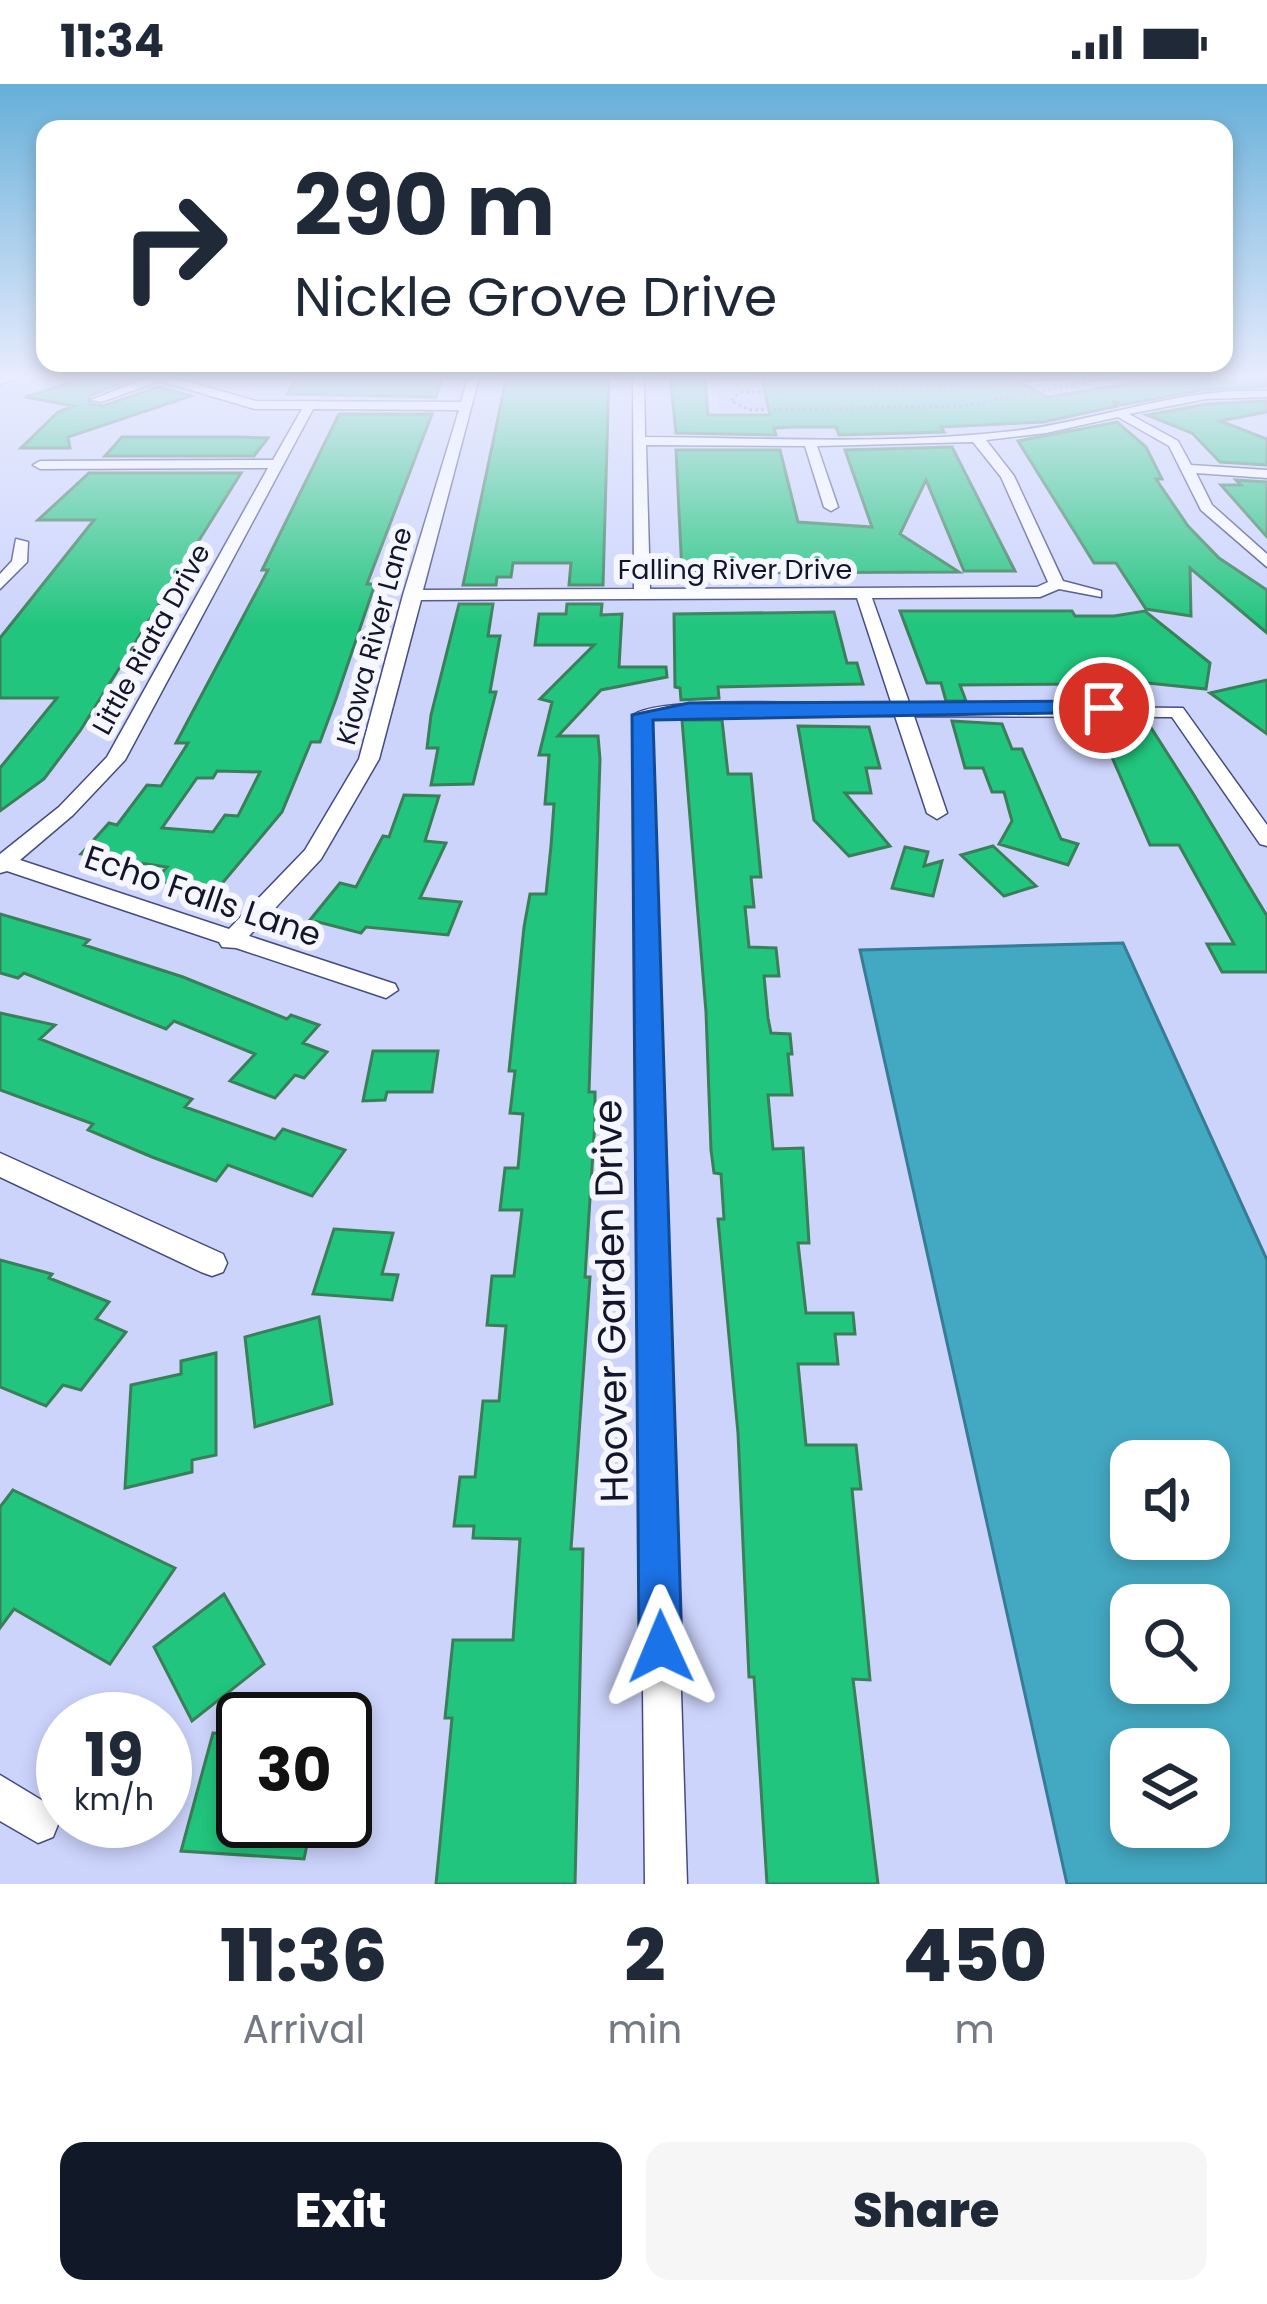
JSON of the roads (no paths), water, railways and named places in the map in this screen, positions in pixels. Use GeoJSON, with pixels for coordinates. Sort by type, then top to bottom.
{"type":"FeatureCollection","features":[{"type":"Feature","properties":{"kind":"street","name":"Little Riata Drive"},"geometry":{"type":"LineString","coordinates":[[2,863],[66,812],[115,760],[282,458]]}},
{"type":"Feature","properties":{"kind":"street","name":"Kiowa River Lane"},"geometry":{"type":"LineString","coordinates":[[230,942],[313,854],[369,759],[452,458]]}},
{"type":"Feature","properties":{"kind":"street"},"geometry":{"type":"LineString","coordinates":[[640,458],[642,593]]}},
{"type":"Feature","properties":{"kind":"street"},"geometry":{"type":"LineString","coordinates":[[815,458],[831,507]]}},
{"type":"Feature","properties":{"kind":"street"},"geometry":{"type":"LineString","coordinates":[[992,458],[1006,476],[1058,584],[1095,594]]}},
{"type":"Feature","properties":{"kind":"street"},"geometry":{"type":"LineString","coordinates":[[1182,458],[1216,518],[1266,561]]}},
{"type":"Feature","properties":{"kind":"street"},"geometry":{"type":"LineString","coordinates":[[40,465],[279,464]]}},
{"type":"Feature","properties":{"kind":"street"},"geometry":{"type":"LineString","coordinates":[[1189,469],[1267,474]]}},
{"type":"Feature","properties":{"kind":"street"},"geometry":{"type":"LineString","coordinates":[[0,584],[19,562],[21,542]]}},
{"type":"Feature","properties":{"kind":"street","name":"Falling River Drive"},"geometry":{"type":"LineString","coordinates":[[411,595],[1040,592],[1058,584]]}},
{"type":"Feature","properties":{"kind":"street"},"geometry":{"type":"LineString","coordinates":[[863,593],[937,813]]}},
{"type":"Feature","properties":{"kind":"street"},"geometry":{"type":"LineString","coordinates":[[902,709],[1177,712],[1267,840]]}},
{"type":"Feature","properties":{"kind":"street","name":"Hoover Garden Drive"},"geometry":{"type":"LineString","coordinates":[[666,1884],[642,715],[689,710],[902,709]]}},
{"type":"Feature","properties":{"kind":"street","name":"Echo Falls Lane"},"geometry":{"type":"LineString","coordinates":[[2,863],[386,990]]}},
{"type":"Feature","properties":{"kind":"street"},"geometry":{"type":"LineString","coordinates":[[0,1164],[212,1263]]}},
{"type":"Feature","properties":{"kind":"street"},"geometry":{"type":"LineString","coordinates":[[0,1796],[36,1821]]}}]}
